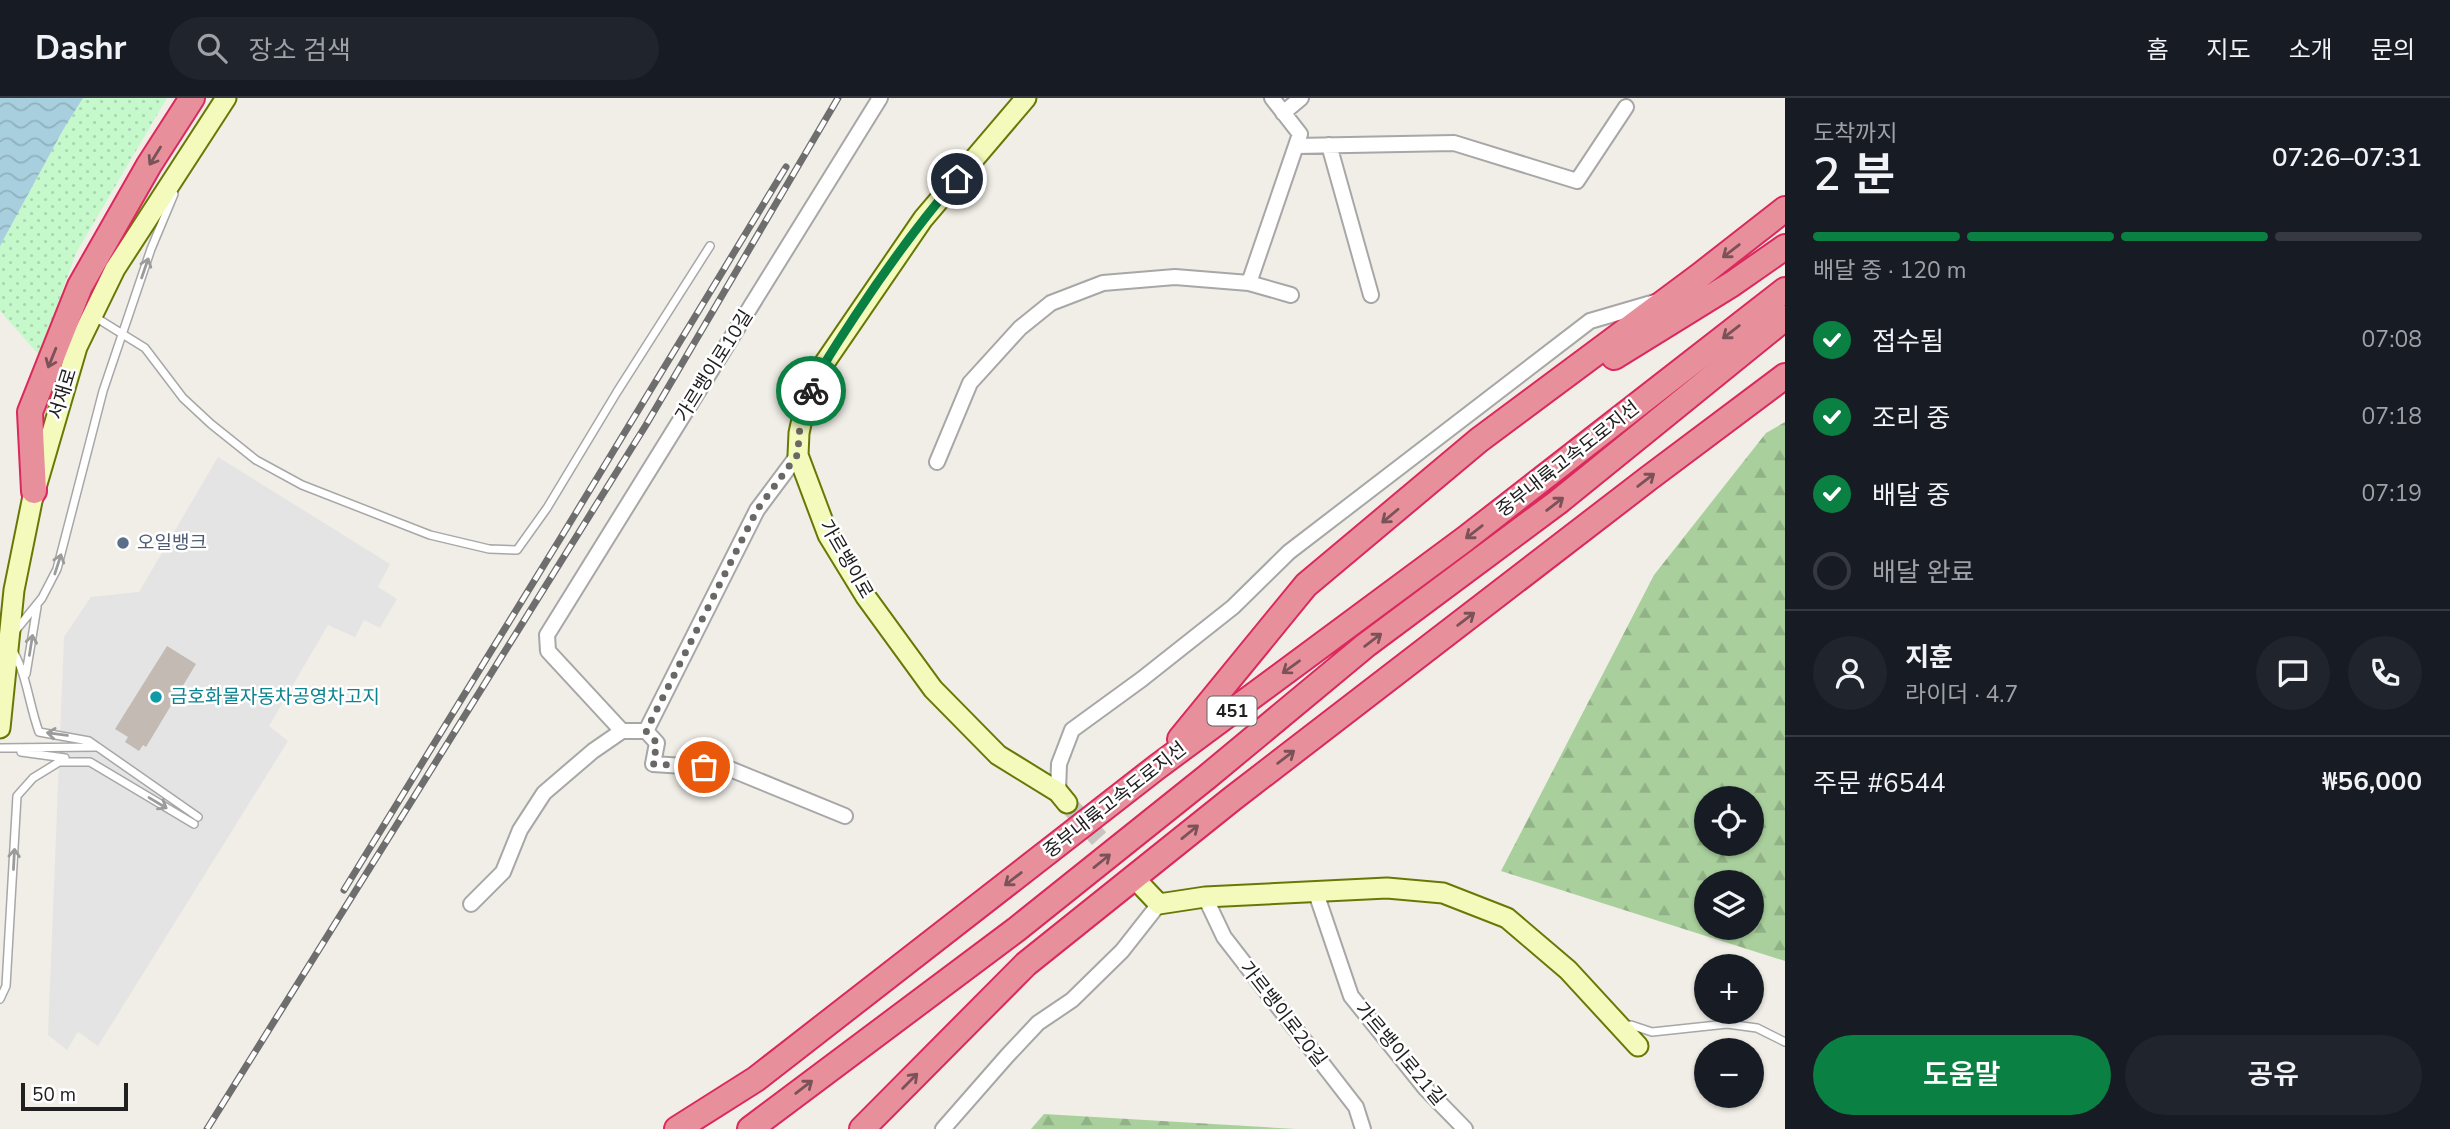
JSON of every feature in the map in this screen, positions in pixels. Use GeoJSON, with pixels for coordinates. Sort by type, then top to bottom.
{"type":"FeatureCollection","features":[{"type":"Feature","properties":{"kind":"highway"},"geometry":{"type":"LineString","coordinates":[[34,491],[30,412],[80,286],[135,189],[192,98]]}},
{"type":"Feature","properties":{"kind":"highway"},"geometry":{"type":"LineString","coordinates":[[1157,766],[1306,585],[1479,440],[1785,209]]}},
{"type":"Feature","properties":{"kind":"highway"},"geometry":{"type":"LineString","coordinates":[[1479,440],[1732,284],[1785,247]]}},
{"type":"Feature","properties":{"kind":"highway","name":"중부내륙고속도로지선"},"geometry":{"type":"LineString","coordinates":[[677,1129],[756,1079],[1157,766],[1465,539],[1785,290]]}},
{"type":"Feature","properties":{"kind":"highway","name":"중부내륙고속도로지선"},"geometry":{"type":"LineString","coordinates":[[750,1129],[1017,929],[1207,778],[1366,645],[1558,502],[1785,318]]}},
{"type":"Feature","properties":{"kind":"highway"},"geometry":{"type":"LineString","coordinates":[[862,1129],[1026,964],[1243,790],[1785,376]]}},
{"type":"Feature","properties":{"kind":"street","name":"서재로"},"geometry":{"type":"LineString","coordinates":[[0,728],[14,590],[34,491],[77,346],[115,269],[226,98]]}},
{"type":"Feature","properties":{"kind":"street","name":"가르뱅이로10길"},"geometry":{"type":"LineString","coordinates":[[622,731],[548,651],[547,635],[880,98]]}},
{"type":"Feature","properties":{"kind":"street","name":"가르뱅이로"},"geometry":{"type":"LineString","coordinates":[[1026,98],[923,219],[821,368],[807,401],[799,433],[798,454],[828,536],[866,597],[933,689],[998,755],[1063,798]]}},
{"type":"Feature","properties":{"kind":"street"},"geometry":{"type":"LineString","coordinates":[[1249,283],[1300,134],[1272,98]]}},
{"type":"Feature","properties":{"kind":"street"},"geometry":{"type":"LineString","coordinates":[[1283,113],[1301,98]]}},
{"type":"Feature","properties":{"kind":"street"},"geometry":{"type":"LineString","coordinates":[[1296,146],[1454,143],[1577,181],[1626,107]]}},
{"type":"Feature","properties":{"kind":"street"},"geometry":{"type":"LineString","coordinates":[[1329,145],[1371,295]]}},
{"type":"Feature","properties":{"kind":"street"},"geometry":{"type":"LineString","coordinates":[[937,462],[970,383],[1020,328],[1051,303],[1103,283],[1175,277],[1249,283],[1291,295]]}},
{"type":"Feature","properties":{"kind":"street"},"geometry":{"type":"LineString","coordinates":[[1063,798],[1059,764],[1072,730],[1233,607],[1289,552],[1590,321],[1670,298]]}},
{"type":"Feature","properties":{"kind":"street"},"geometry":{"type":"LineString","coordinates":[[646,731],[757,510],[798,454]]}},
{"type":"Feature","properties":{"kind":"street"},"geometry":{"type":"LineString","coordinates":[[471,904],[503,872],[520,830],[544,793],[593,751],[622,731],[646,731],[657,743],[653,764],[730,769],[845,816]]}},
{"type":"Feature","properties":{"kind":"street"},"geometry":{"type":"LineString","coordinates":[[1140,884],[1159,904]]}},
{"type":"Feature","properties":{"kind":"street"},"geometry":{"type":"LineString","coordinates":[[943,1129],[1038,1023],[1072,1000],[1122,951],[1159,904],[1205,897],[1388,888],[1443,892],[1507,918],[1568,970],[1638,1046]]}},
{"type":"Feature","properties":{"kind":"street","name":"가르뱅이로21길"},"geometry":{"type":"LineString","coordinates":[[1316,893],[1351,996],[1426,1089],[1465,1129]]}},
{"type":"Feature","properties":{"kind":"street","name":"가르뱅이로20길"},"geometry":{"type":"LineString","coordinates":[[1205,897],[1224,937],[1356,1107],[1363,1129]]}},
{"type":"Feature","properties":{"kind":"lane"},"geometry":{"type":"LineString","coordinates":[[0,749],[90,762],[196,821],[89,741],[39,732],[24,685],[23,668],[7,640],[37,604],[57,569],[103,391],[151,249],[191,155]]}},
{"type":"Feature","properties":{"kind":"lane"},"geometry":{"type":"LineString","coordinates":[[92,315],[145,348],[193,407],[256,460],[302,485],[430,535],[489,549],[517,550],[547,508],[710,246]]}},
{"type":"Feature","properties":{"kind":"lane"},"geometry":{"type":"LineString","coordinates":[[24,685],[37,604]]}},
{"type":"Feature","properties":{"kind":"lane"},"geometry":{"type":"LineString","coordinates":[[0,749],[97,747]]}},
{"type":"Feature","properties":{"kind":"lane"},"geometry":{"type":"LineString","coordinates":[[0,999],[6,986],[17,796],[33,778],[59,762],[90,762]]}},
{"type":"Feature","properties":{"kind":"lane"},"geometry":{"type":"LineString","coordinates":[[1620,1027],[1630,1025],[1652,1032],[1727,1024],[1757,1028],[1785,1042]]}},
{"type":"Feature","properties":{"kind":"green space"},"geometry":{"type":"Polygon","coordinates":[[[83,98],[167,98],[76,253],[39,355],[0,311],[0,246],[83,98]]]}},
{"type":"Feature","properties":{"kind":"green space"},"geometry":{"type":"Polygon","coordinates":[[[1785,422],[1785,961],[1719,940],[1764,940],[1764,870],[1694,870],[1694,932],[1501,871],[1654,575],[1766,433],[1785,422]]]}},
{"type":"Feature","properties":{"kind":"green space"},"geometry":{"type":"Polygon","coordinates":[[[1044,1114],[1296,1129],[1031,1129],[1044,1114]]]}},
{"type":"Feature","properties":{"kind":"shaded area","name":"금호화물자동차공영차고지"},"geometry":{"type":"Polygon","coordinates":[[[218,457],[390,564],[378,587],[397,599],[380,628],[364,620],[355,637],[328,625],[269,726],[288,741],[98,1046],[78,1032],[67,1050],[48,1035],[64,637],[91,597],[139,592],[218,457]]]}},
{"type":"Feature","properties":{"kind":"water"},"geometry":{"type":"Polygon","coordinates":[[[0,98],[83,98],[0,246],[0,98]]]}},
{"type":"Feature","properties":{"kind":"building","name":"금호화물자동차공영차고지"},"geometry":{"type":"Polygon","coordinates":[[[167,646],[196,664],[146,747],[143,745],[139,751],[125,742],[128,737],[115,729],[167,646]]]}},
{"type":"Feature","properties":{"kind":"tunnel"},"geometry":{"type":"LineString","coordinates":[[1067,803],[1140,884]]}},
{"type":"Feature","properties":{"kind":"railway"},"geometry":{"type":"LineString","coordinates":[[207,1129],[646,425],[838,98]]}},
{"type":"Feature","properties":{"kind":"railway"},"geometry":{"type":"LineString","coordinates":[[344,890],[786,167]]}},
{"type":"Feature","properties":{"kind":"way so far"},"geometry":{"type":"LineString","coordinates":[[704,767],[653,764],[657,743],[646,731],[757,510],[798,454],[799,433],[811,391]]}},
{"type":"Feature","properties":{"kind":"place","name":"오일뱅크"},"geometry":{"type":"Point","coordinates":[123,543]}},
{"type":"Feature","properties":{"kind":"place","name":"금호화물자동차공영차고지"},"geometry":{"type":"Point","coordinates":[156,697]}},
{"type":"Feature","properties":{"kind":"route"},"geometry":{"type":"LineString","coordinates":[[811,391],[821,368],[881,277],[923,219],[957,179]]}}]}
